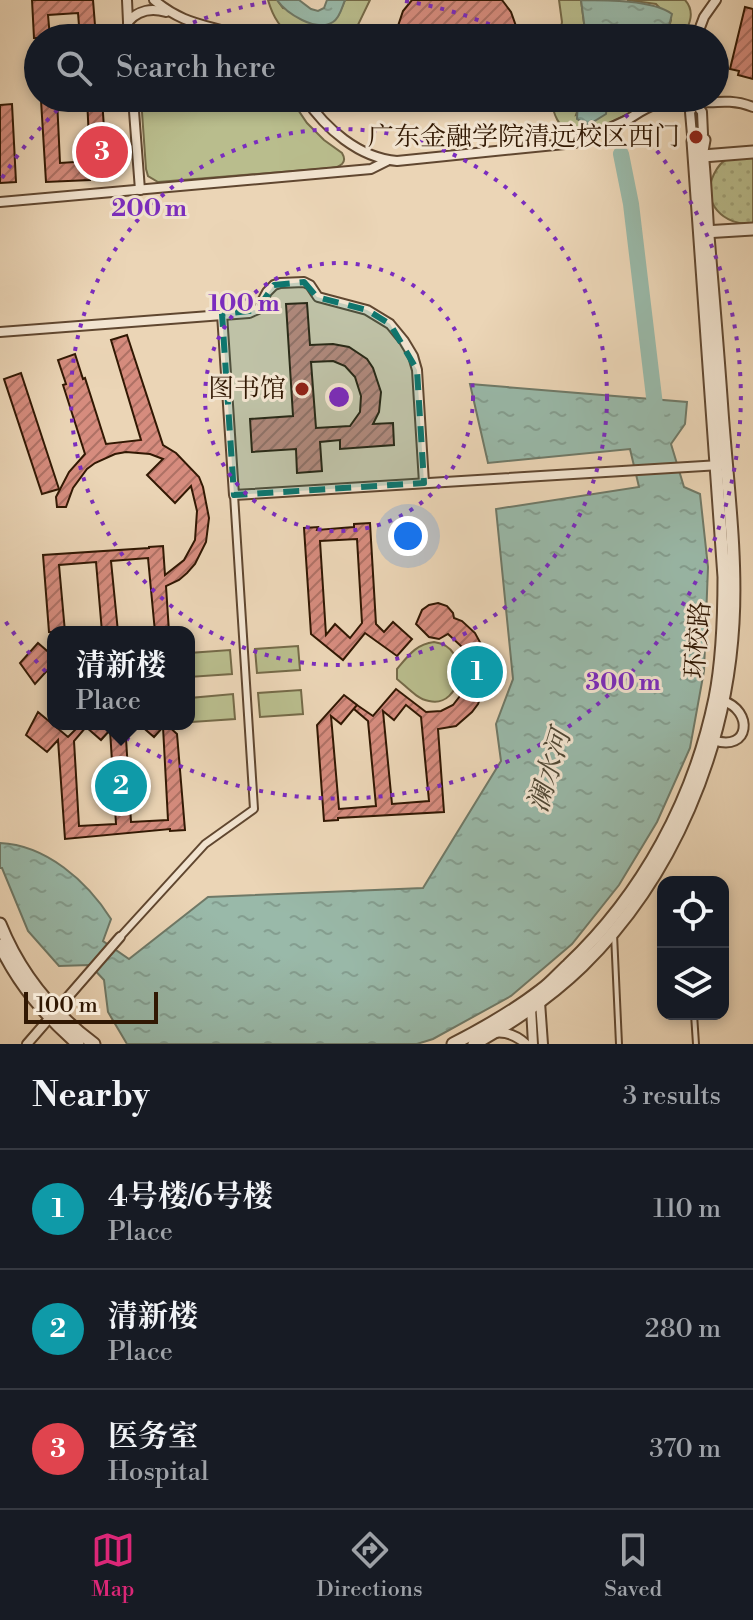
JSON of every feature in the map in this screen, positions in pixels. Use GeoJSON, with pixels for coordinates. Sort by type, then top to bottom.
{"type":"FeatureCollection","features":[{"type":"Feature","properties":{"kind":"street"},"geometry":{"type":"LineString","coordinates":[[127,0],[128,22]]}},
{"type":"Feature","properties":{"kind":"street"},"geometry":{"type":"LineString","coordinates":[[154,0],[172,14]]}},
{"type":"Feature","properties":{"kind":"street"},"geometry":{"type":"LineString","coordinates":[[701,24],[716,0]]}},
{"type":"Feature","properties":{"kind":"street"},"geometry":{"type":"LineString","coordinates":[[128,22],[146,11],[161,10],[196,24]]}},
{"type":"Feature","properties":{"kind":"street"},"geometry":{"type":"LineString","coordinates":[[729,101],[753,107]]}},
{"type":"Feature","properties":{"kind":"street"},"geometry":{"type":"LineString","coordinates":[[134,112],[140,190]]}},
{"type":"Feature","properties":{"kind":"street"},"geometry":{"type":"LineString","coordinates":[[315,112],[337,134],[368,153],[388,160],[404,161],[564,145],[592,137],[640,112]]}},
{"type":"Feature","properties":{"kind":"street"},"geometry":{"type":"LineString","coordinates":[[698,137],[702,112]]}},
{"type":"Feature","properties":{"kind":"street","name":"环校路"},"geometry":{"type":"LineString","coordinates":[[474,1044],[535,1005],[582,966],[614,932],[650,882],[686,815],[713,740],[723,701],[733,621],[732,563],[721,465],[698,137]]}},
{"type":"Feature","properties":{"kind":"street"},"geometry":{"type":"LineString","coordinates":[[699,158],[753,152]]}},
{"type":"Feature","properties":{"kind":"street"},"geometry":{"type":"LineString","coordinates":[[0,202],[371,169],[388,160]]}},
{"type":"Feature","properties":{"kind":"street"},"geometry":{"type":"LineString","coordinates":[[704,232],[753,229]]}},
{"type":"Feature","properties":{"kind":"street"},"geometry":{"type":"LineString","coordinates":[[0,332],[254,311],[274,285],[304,282],[318,297],[367,310],[390,324],[409,348],[417,370],[424,483]]}},
{"type":"Feature","properties":{"kind":"street"},"geometry":{"type":"LineString","coordinates":[[27,1044],[205,844],[254,809],[222,314]]}},
{"type":"Feature","properties":{"kind":"street"},"geometry":{"type":"LineString","coordinates":[[234,495],[721,465]]}},
{"type":"Feature","properties":{"kind":"street","name":"环校路"},"geometry":{"type":"LineString","coordinates":[[453,1044],[510,1012],[543,988],[596,937],[637,886],[680,805],[705,737],[721,662],[724,577],[721,465]]}},
{"type":"Feature","properties":{"kind":"street"},"geometry":{"type":"LineString","coordinates":[[713,740],[725,743],[737,741],[750,728],[740,707],[723,701]]}},
{"type":"Feature","properties":{"kind":"street"},"geometry":{"type":"LineString","coordinates":[[0,924],[15,958],[52,1014],[94,1044]]}},
{"type":"Feature","properties":{"kind":"street"},"geometry":{"type":"LineString","coordinates":[[0,945],[3,960],[25,988],[78,1044]]}},
{"type":"Feature","properties":{"kind":"street"},"geometry":{"type":"LineString","coordinates":[[533,1044],[535,1005]]}},
{"type":"Feature","properties":{"kind":"street"},"geometry":{"type":"LineString","coordinates":[[535,1005],[543,1044]]}},
{"type":"Feature","properties":{"kind":"street"},"geometry":{"type":"LineString","coordinates":[[494,1033],[517,1037],[526,1044]]}},
{"type":"Feature","properties":{"kind":"lane"},"geometry":{"type":"LineString","coordinates":[[614,932],[619,1044]]}},
{"type":"Feature","properties":{"kind":"lane"},"geometry":{"type":"LineString","coordinates":[[694,1020],[696,1044]]}},
{"type":"Feature","properties":{"kind":"highlighted area"},"geometry":{"type":"Polygon","coordinates":[[[304,282],[317,297],[367,310],[390,324],[417,370],[424,483],[234,495],[222,314],[257,310],[274,285],[304,282]]]}},
{"type":"Feature","properties":{"kind":"green space"},"geometry":{"type":"Polygon","coordinates":[[[268,0],[277,0],[283,8],[338,16],[345,0],[370,0],[358,24],[280,24],[268,0]]]}},
{"type":"Feature","properties":{"kind":"green space"},"geometry":{"type":"Polygon","coordinates":[[[559,0],[581,0],[584,24],[562,22],[559,0]]]}},
{"type":"Feature","properties":{"kind":"green space"},"geometry":{"type":"Polygon","coordinates":[[[627,0],[685,0],[691,14],[689,24],[670,24],[671,20],[656,4],[627,0]]]}},
{"type":"Feature","properties":{"kind":"green space"},"geometry":{"type":"Polygon","coordinates":[[[142,112],[300,112],[324,140],[344,156],[344,162],[331,168],[158,182],[148,176],[142,112]]]}},
{"type":"Feature","properties":{"kind":"green space"},"geometry":{"type":"Polygon","coordinates":[[[554,112],[577,112],[576,115],[585,112],[631,112],[603,126],[573,135],[557,120],[554,112]]]}},
{"type":"Feature","properties":{"kind":"green space"},"geometry":{"type":"Polygon","coordinates":[[[753,155],[753,224],[742,224],[717,211],[710,185],[716,170],[725,160],[753,155]]]}},
{"type":"Feature","properties":{"kind":"green space"},"geometry":{"type":"Polygon","coordinates":[[[434,642],[446,646],[454,654],[458,665],[455,687],[449,696],[440,701],[420,698],[397,679],[397,669],[409,655],[422,645],[434,642]]]}},
{"type":"Feature","properties":{"kind":"green space"},"geometry":{"type":"Polygon","coordinates":[[[298,646],[300,670],[257,673],[255,649],[298,646]]]}},
{"type":"Feature","properties":{"kind":"green space"},"geometry":{"type":"Polygon","coordinates":[[[230,650],[232,674],[195,677],[195,653],[230,650]]]}},
{"type":"Feature","properties":{"kind":"green space"},"geometry":{"type":"Polygon","coordinates":[[[301,690],[303,714],[260,717],[258,693],[301,690]]]}},
{"type":"Feature","properties":{"kind":"green space"},"geometry":{"type":"Polygon","coordinates":[[[233,694],[235,719],[195,722],[195,698],[233,694]]]}},
{"type":"Feature","properties":{"kind":"water"},"geometry":{"type":"Polygon","coordinates":[[[277,0],[299,0],[318,11],[324,8],[327,0],[345,0],[339,15],[328,24],[310,23],[287,10],[277,0]]]}},
{"type":"Feature","properties":{"kind":"water"},"geometry":{"type":"Polygon","coordinates":[[[581,0],[629,2],[654,6],[672,14],[670,24],[584,24],[581,0]]]}},
{"type":"Feature","properties":{"kind":"water"},"geometry":{"type":"Polygon","coordinates":[[[577,112],[606,112],[588,125],[577,119],[577,112]]]}},
{"type":"Feature","properties":{"kind":"water"},"geometry":{"type":"Polygon","coordinates":[[[470,384],[687,402],[685,424],[671,444],[684,487],[700,494],[708,567],[704,671],[690,748],[657,822],[619,885],[572,944],[511,996],[433,1039],[417,1044],[127,1044],[108,1012],[104,980],[90,965],[59,966],[28,931],[0,868],[0,843],[33,850],[77,879],[111,919],[103,941],[129,959],[208,897],[423,888],[501,761],[496,724],[513,679],[496,509],[639,487],[630,449],[488,463],[470,384]]]}},
{"type":"Feature","properties":{"kind":"building"},"geometry":{"type":"Polygon","coordinates":[[[32,0],[93,0],[95,24],[79,24],[78,13],[48,15],[49,24],[33,24],[32,0]]]}},
{"type":"Feature","properties":{"kind":"building"},"geometry":{"type":"Polygon","coordinates":[[[412,0],[502,0],[515,24],[399,24],[403,11],[412,0]]]}},
{"type":"Feature","properties":{"kind":"building"},"geometry":{"type":"Polygon","coordinates":[[[745,7],[753,9],[753,79],[730,69],[745,7]]]}},
{"type":"Feature","properties":{"kind":"building"},"geometry":{"type":"Polygon","coordinates":[[[12,104],[16,182],[0,183],[0,105],[12,104]]]}},
{"type":"Feature","properties":{"kind":"building"},"geometry":{"type":"Polygon","coordinates":[[[42,112],[58,112],[60,163],[90,161],[88,112],[103,112],[107,174],[90,175],[90,180],[46,182],[42,112]]]}},
{"type":"Feature","properties":{"kind":"building","name":"图书馆"},"geometry":{"type":"Polygon","coordinates":[[[307,303],[310,345],[349,347],[367,359],[381,392],[379,412],[373,424],[393,423],[394,445],[340,449],[340,440],[320,442],[322,471],[297,473],[296,449],[252,452],[250,419],[293,416],[286,304],[307,303]],[[333,361],[311,362],[316,428],[350,426],[360,412],[361,396],[355,377],[345,366],[333,361]]]}},
{"type":"Feature","properties":{"kind":"building"},"geometry":{"type":"Polygon","coordinates":[[[127,335],[163,445],[176,453],[199,477],[209,518],[206,542],[187,573],[166,586],[169,626],[154,626],[148,558],[111,561],[117,626],[101,626],[96,562],[59,565],[64,626],[49,626],[43,555],[163,546],[165,575],[184,560],[195,540],[197,511],[191,486],[175,503],[147,475],[163,459],[150,454],[126,452],[95,463],[73,488],[66,507],[57,507],[56,497],[69,472],[85,454],[58,360],[75,354],[106,444],[141,440],[111,340],[127,335]]]}},
{"type":"Feature","properties":{"kind":"building"},"geometry":{"type":"Polygon","coordinates":[[[21,373],[59,489],[42,494],[4,379],[21,373]]]}},
{"type":"Feature","properties":{"kind":"building"},"geometry":{"type":"Polygon","coordinates":[[[370,523],[376,624],[384,632],[393,622],[412,639],[397,656],[365,633],[343,660],[311,634],[304,528],[318,527],[317,530],[354,527],[354,524],[370,523]],[[357,539],[320,541],[326,635],[335,624],[350,638],[362,623],[357,539]]]}},
{"type":"Feature","properties":{"kind":"building"},"geometry":{"type":"Polygon","coordinates":[[[438,603],[447,606],[454,618],[475,633],[481,644],[486,668],[478,704],[456,726],[438,729],[444,812],[324,821],[317,725],[344,695],[373,716],[396,689],[426,712],[441,711],[453,705],[463,692],[468,676],[467,660],[461,646],[448,634],[439,639],[429,637],[416,624],[422,610],[438,603]],[[357,705],[341,724],[331,716],[339,809],[376,806],[368,721],[354,709],[357,705]],[[406,705],[394,720],[383,711],[392,804],[429,801],[421,717],[406,705]]]}},
{"type":"Feature","properties":{"kind":"building"},"geometry":{"type":"Polygon","coordinates":[[[38,643],[47,651],[47,671],[35,684],[20,663],[38,643]]]}},
{"type":"Feature","properties":{"kind":"building"},"geometry":{"type":"Polygon","coordinates":[[[38,712],[47,720],[47,730],[60,730],[68,737],[75,730],[83,730],[74,741],[79,826],[116,824],[110,730],[121,734],[125,730],[133,730],[126,738],[131,822],[168,820],[163,730],[173,730],[177,734],[185,830],[65,839],[58,740],[47,752],[26,735],[38,712]]]}},
{"type":"Feature","properties":{"kind":"building"},"geometry":{"type":"Polygon","coordinates":[[[89,730],[110,730],[101,740],[89,730]]]}},
{"type":"Feature","properties":{"kind":"building"},"geometry":{"type":"Polygon","coordinates":[[[146,730],[160,730],[154,737],[146,730]]]}},
{"type":"Feature","properties":{"kind":"waterway","name":"澜水河"},"geometry":{"type":"LineString","coordinates":[[621,154],[631,204],[657,422]]}},
{"type":"Feature","properties":{"kind":"place","name":"广东金融学院清远校区西门"},"geometry":{"type":"Point","coordinates":[696,137]}},
{"type":"Feature","properties":{"kind":"place","name":"医务室"},"geometry":{"type":"Point","coordinates":[102,152]}},
{"type":"Feature","properties":{"kind":"place","name":"图书馆"},"geometry":{"type":"Point","coordinates":[302,389]}},
{"type":"Feature","properties":{"kind":"place","name":"4号楼/6号楼"},"geometry":{"type":"Point","coordinates":[477,672]}},
{"type":"Feature","properties":{"kind":"place","name":"清新楼"},"geometry":{"type":"Point","coordinates":[121,786]}}]}
